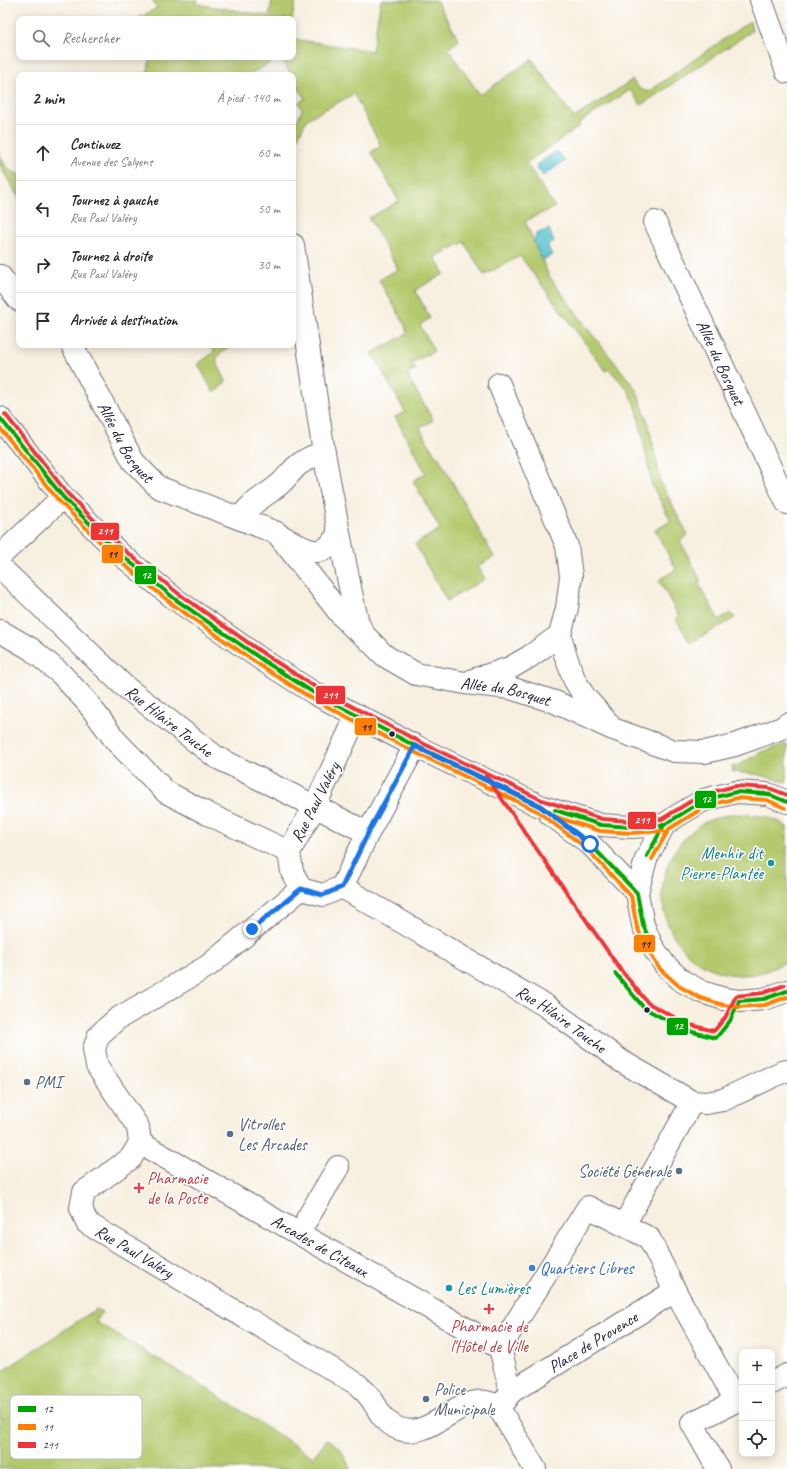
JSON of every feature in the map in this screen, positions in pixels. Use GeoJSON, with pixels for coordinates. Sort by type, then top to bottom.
{"type":"FeatureCollection","features":[{"type":"Feature","properties":{"kind":"street"},"geometry":{"type":"LineString","coordinates":[[761,0],[787,72]]}},
{"type":"Feature","properties":{"kind":"street","name":"Allée du Bosquet"},"geometry":{"type":"LineString","coordinates":[[655,222],[787,503]]}},
{"type":"Feature","properties":{"kind":"street"},"geometry":{"type":"LineString","coordinates":[[296,265],[324,453],[338,533],[358,623],[365,636]]}},
{"type":"Feature","properties":{"kind":"street"},"geometry":{"type":"LineString","coordinates":[[0,276],[16,296]]}},
{"type":"Feature","properties":{"kind":"street","name":"Allée du Bosquet"},"geometry":{"type":"LineString","coordinates":[[74,348],[133,461],[158,487],[277,533],[309,550],[320,552],[330,545],[338,533]]}},
{"type":"Feature","properties":{"kind":"street"},"geometry":{"type":"LineString","coordinates":[[499,384],[567,546],[571,576],[567,608],[560,635],[574,680],[584,696],[613,728]]}},
{"type":"Feature","properties":{"kind":"street"},"geometry":{"type":"LineString","coordinates":[[0,418],[63,497],[119,553],[175,599],[264,661],[314,693],[415,746],[540,806],[601,825],[631,828],[664,825]]}},
{"type":"Feature","properties":{"kind":"street"},"geometry":{"type":"LineString","coordinates":[[241,518],[252,504],[281,483],[299,464],[311,457],[324,453]]}},
{"type":"Feature","properties":{"kind":"street"},"geometry":{"type":"LineString","coordinates":[[0,556],[63,497]]}},
{"type":"Feature","properties":{"kind":"street","name":"Allée du Bosquet"},"geometry":{"type":"LineString","coordinates":[[277,533],[342,616],[385,656],[416,674],[465,683],[510,688],[555,702],[613,728],[674,751],[705,752],[735,745],[785,727]]}},
{"type":"Feature","properties":{"kind":"street","name":"Rue Hilaire Touche"},"geometry":{"type":"LineString","coordinates":[[0,567],[124,686],[216,757],[368,833]]}},
{"type":"Feature","properties":{"kind":"street"},"geometry":{"type":"LineString","coordinates":[[0,631],[31,648],[61,674],[87,702],[116,741],[166,792],[208,814],[289,852]]}},
{"type":"Feature","properties":{"kind":"street"},"geometry":{"type":"LineString","coordinates":[[465,683],[510,668],[529,657],[560,635]]}},
{"type":"Feature","properties":{"kind":"street","name":"Rue Paul Valéry"},"geometry":{"type":"LineString","coordinates":[[301,889],[292,872],[289,852],[315,806],[357,715]]}},
{"type":"Feature","properties":{"kind":"street"},"geometry":{"type":"LineString","coordinates":[[140,1143],[138,1127],[97,1066],[94,1049],[99,1035],[117,1019],[208,966],[301,889],[323,895],[342,887],[368,833],[415,746]]}},
{"type":"Feature","properties":{"kind":"street"},"geometry":{"type":"LineString","coordinates":[[787,802],[768,794],[736,792],[704,800],[677,816],[664,825],[646,859],[637,893],[643,925],[652,946],[665,965],[682,981],[702,992],[724,999],[739,1001],[764,999],[787,991]]}},
{"type":"Feature","properties":{"kind":"street"},"geometry":{"type":"LineString","coordinates":[[540,806],[590,844],[637,893]]}},
{"type":"Feature","properties":{"kind":"street","name":"Rue Hilaire Touche"},"geometry":{"type":"LineString","coordinates":[[342,887],[546,1006],[621,1061],[692,1102]]}},
{"type":"Feature","properties":{"kind":"street"},"geometry":{"type":"LineString","coordinates":[[624,1225],[692,1102],[706,1103],[723,1100],[787,1071]]}},
{"type":"Feature","properties":{"kind":"street","name":"Rue Paul Valéry"},"geometry":{"type":"LineString","coordinates":[[140,1143],[131,1158],[84,1192],[81,1208],[87,1222],[357,1384],[369,1395],[381,1416],[397,1428],[421,1430],[473,1402],[484,1400],[493,1404],[505,1400]]}},
{"type":"Feature","properties":{"kind":"street","name":"Arcades de Citeaux"},"geometry":{"type":"LineString","coordinates":[[140,1143],[302,1227],[500,1348]]}},
{"type":"Feature","properties":{"kind":"street"},"geometry":{"type":"LineString","coordinates":[[302,1227],[338,1167]]}},
{"type":"Feature","properties":{"kind":"street"},"geometry":{"type":"LineString","coordinates":[[535,1469],[505,1400],[500,1348],[588,1207],[649,1238],[675,1291],[739,1400],[692,1424],[718,1469]]}},
{"type":"Feature","properties":{"kind":"street","name":"Place de Provence"},"geometry":{"type":"LineString","coordinates":[[505,1400],[675,1291]]}},
{"type":"Feature","properties":{"kind":"street"},"geometry":{"type":"LineString","coordinates":[[775,1381],[787,1375]]}},
{"type":"Feature","properties":{"kind":"green space"},"geometry":{"type":"Polygon","coordinates":[[[152,0],[198,0],[197,4],[269,16],[142,16],[157,8],[152,0]]]}},
{"type":"Feature","properties":{"kind":"green space"},"geometry":{"type":"Polygon","coordinates":[[[272,0],[296,0],[293,16],[269,16],[272,0]]]}},
{"type":"Feature","properties":{"kind":"green space"},"geometry":{"type":"Polygon","coordinates":[[[381,0],[436,0],[459,40],[448,49],[480,95],[532,59],[574,118],[632,80],[640,89],[648,92],[750,21],[752,31],[641,105],[630,90],[579,123],[579,127],[526,163],[555,207],[525,221],[549,276],[588,329],[636,389],[648,422],[661,483],[688,535],[680,541],[701,581],[698,583],[719,620],[731,613],[735,618],[690,643],[676,619],[679,617],[659,580],[676,569],[655,530],[671,521],[652,485],[637,410],[628,390],[609,369],[606,371],[520,256],[484,275],[464,242],[435,257],[444,274],[415,290],[430,318],[420,325],[434,351],[412,363],[416,369],[410,372],[408,377],[433,420],[420,428],[436,456],[438,456],[494,557],[478,566],[485,579],[447,601],[415,544],[440,529],[413,481],[426,473],[395,417],[405,412],[372,353],[407,334],[405,325],[379,280],[398,269],[369,218],[399,201],[371,152],[381,146],[354,94],[307,119],[296,142],[296,123],[302,110],[299,102],[305,99],[296,83],[296,72],[289,72],[283,60],[296,60],[296,39],[372,51],[381,0]]]}},
{"type":"Feature","properties":{"kind":"green space"},"geometry":{"type":"Polygon","coordinates":[[[150,60],[276,60],[254,72],[147,72],[150,60]]]}},
{"type":"Feature","properties":{"kind":"green space"},"geometry":{"type":"Polygon","coordinates":[[[0,153],[6,166],[16,173],[16,194],[0,166],[0,153]]]}},
{"type":"Feature","properties":{"kind":"green space"},"geometry":{"type":"Polygon","coordinates":[[[213,348],[227,349],[218,356],[216,361],[226,381],[219,389],[213,392],[198,364],[214,352],[213,348]]]}},
{"type":"Feature","properties":{"kind":"green space"},"geometry":{"type":"Polygon","coordinates":[[[787,744],[787,782],[755,774],[733,772],[732,767],[737,766],[763,751],[787,744]]]}},
{"type":"Feature","properties":{"kind":"green space"},"geometry":{"type":"Polygon","coordinates":[[[729,814],[767,817],[774,819],[787,827],[787,961],[767,971],[750,975],[721,972],[701,964],[685,950],[672,934],[665,914],[662,893],[666,872],[675,851],[684,839],[703,823],[729,814]]]}},
{"type":"Feature","properties":{"kind":"green space"},"geometry":{"type":"Polygon","coordinates":[[[96,1309],[102,1312],[96,1322],[209,1390],[313,1457],[327,1439],[339,1447],[351,1469],[0,1469],[0,1373],[96,1309]]]}},
{"type":"Feature","properties":{"kind":"water"},"geometry":{"type":"Polygon","coordinates":[[[557,151],[565,161],[543,176],[536,165],[557,151]]]}},
{"type":"Feature","properties":{"kind":"water"},"geometry":{"type":"Polygon","coordinates":[[[549,229],[554,242],[549,244],[548,247],[552,255],[542,260],[534,243],[536,234],[549,229]]]}},
{"type":"Feature","properties":{"kind":"transit line","name":"211"},"geometry":{"type":"LineString","coordinates":[[5,414],[67,493],[123,549],[179,594],[267,656],[317,688],[418,741],[542,800],[602,819],[631,821],[662,819],[701,795],[735,786],[769,788],[787,795]]}},
{"type":"Feature","properties":{"kind":"transit line","name":"12"},"geometry":{"type":"LineString","coordinates":[[0,418],[63,497],[119,553],[175,599],[264,661],[314,693],[415,746],[540,806],[590,844],[637,893],[643,925],[652,946]]}},
{"type":"Feature","properties":{"kind":"transit line","name":"11"},"geometry":{"type":"LineString","coordinates":[[0,428],[59,501],[115,557],[172,604],[261,666],[311,698],[412,751],[537,811],[586,848],[631,896],[637,927],[647,949],[660,969],[679,986],[700,998],[723,1005],[738,1007],[765,1005],[787,997]]}},
{"type":"Feature","properties":{"kind":"transit line","name":"211"},"geometry":{"type":"LineString","coordinates":[[486,776],[620,969],[648,1003],[687,1024],[714,1031],[725,1018],[736,996],[763,993],[785,985]]}},
{"type":"Feature","properties":{"kind":"transit line","name":"12"},"geometry":{"type":"LineString","coordinates":[[647,856],[664,825],[704,800],[736,792],[768,794],[787,802]]}},
{"type":"Feature","properties":{"kind":"transit line","name":"11"},"geometry":{"type":"LineString","coordinates":[[652,859],[669,829],[706,806],[737,798],[767,800],[785,808]]}},
{"type":"Feature","properties":{"kind":"transit line","name":"12"},"geometry":{"type":"LineString","coordinates":[[555,810],[601,825],[631,827],[664,825]]}},
{"type":"Feature","properties":{"kind":"transit line","name":"11"},"geometry":{"type":"LineString","coordinates":[[553,816],[600,831],[631,833],[664,831]]}},
{"type":"Feature","properties":{"kind":"transit line","name":"12"},"geometry":{"type":"LineString","coordinates":[[615,973],[644,1008],[685,1030],[716,1038],[730,1021],[739,1001]]}},
{"type":"Feature","properties":{"kind":"transit line","name":"12"},"geometry":{"type":"LineString","coordinates":[[739,1001],[764,999],[787,991]]}},
{"type":"Feature","properties":{"kind":"place","name":"Menhir dit Pierre-Plantée"},"geometry":{"type":"Point","coordinates":[771,863]}},
{"type":"Feature","properties":{"kind":"place","name":"PMI"},"geometry":{"type":"Point","coordinates":[27,1082]}},
{"type":"Feature","properties":{"kind":"place","name":"Vitrolles Les Arcades"},"geometry":{"type":"Point","coordinates":[230,1134]}},
{"type":"Feature","properties":{"kind":"place","name":"Société Générale"},"geometry":{"type":"Point","coordinates":[679,1171]}},
{"type":"Feature","properties":{"kind":"place","name":"Pharmacie de la Poste"},"geometry":{"type":"Point","coordinates":[139,1188]}},
{"type":"Feature","properties":{"kind":"place","name":"Quartiers Libres"},"geometry":{"type":"Point","coordinates":[532,1268]}},
{"type":"Feature","properties":{"kind":"place","name":"Les Lumières"},"geometry":{"type":"Point","coordinates":[449,1288]}},
{"type":"Feature","properties":{"kind":"place","name":"Pharmacie de l'Hôtel de Ville"},"geometry":{"type":"Point","coordinates":[489,1309]}},
{"type":"Feature","properties":{"kind":"place","name":"Police Municipale"},"geometry":{"type":"Point","coordinates":[426,1399]}},
{"type":"Feature","properties":{"kind":"route"},"geometry":{"type":"LineString","coordinates":[[252,929],[301,889],[323,895],[342,887],[368,833],[415,746],[540,806],[590,844]]}}]}
